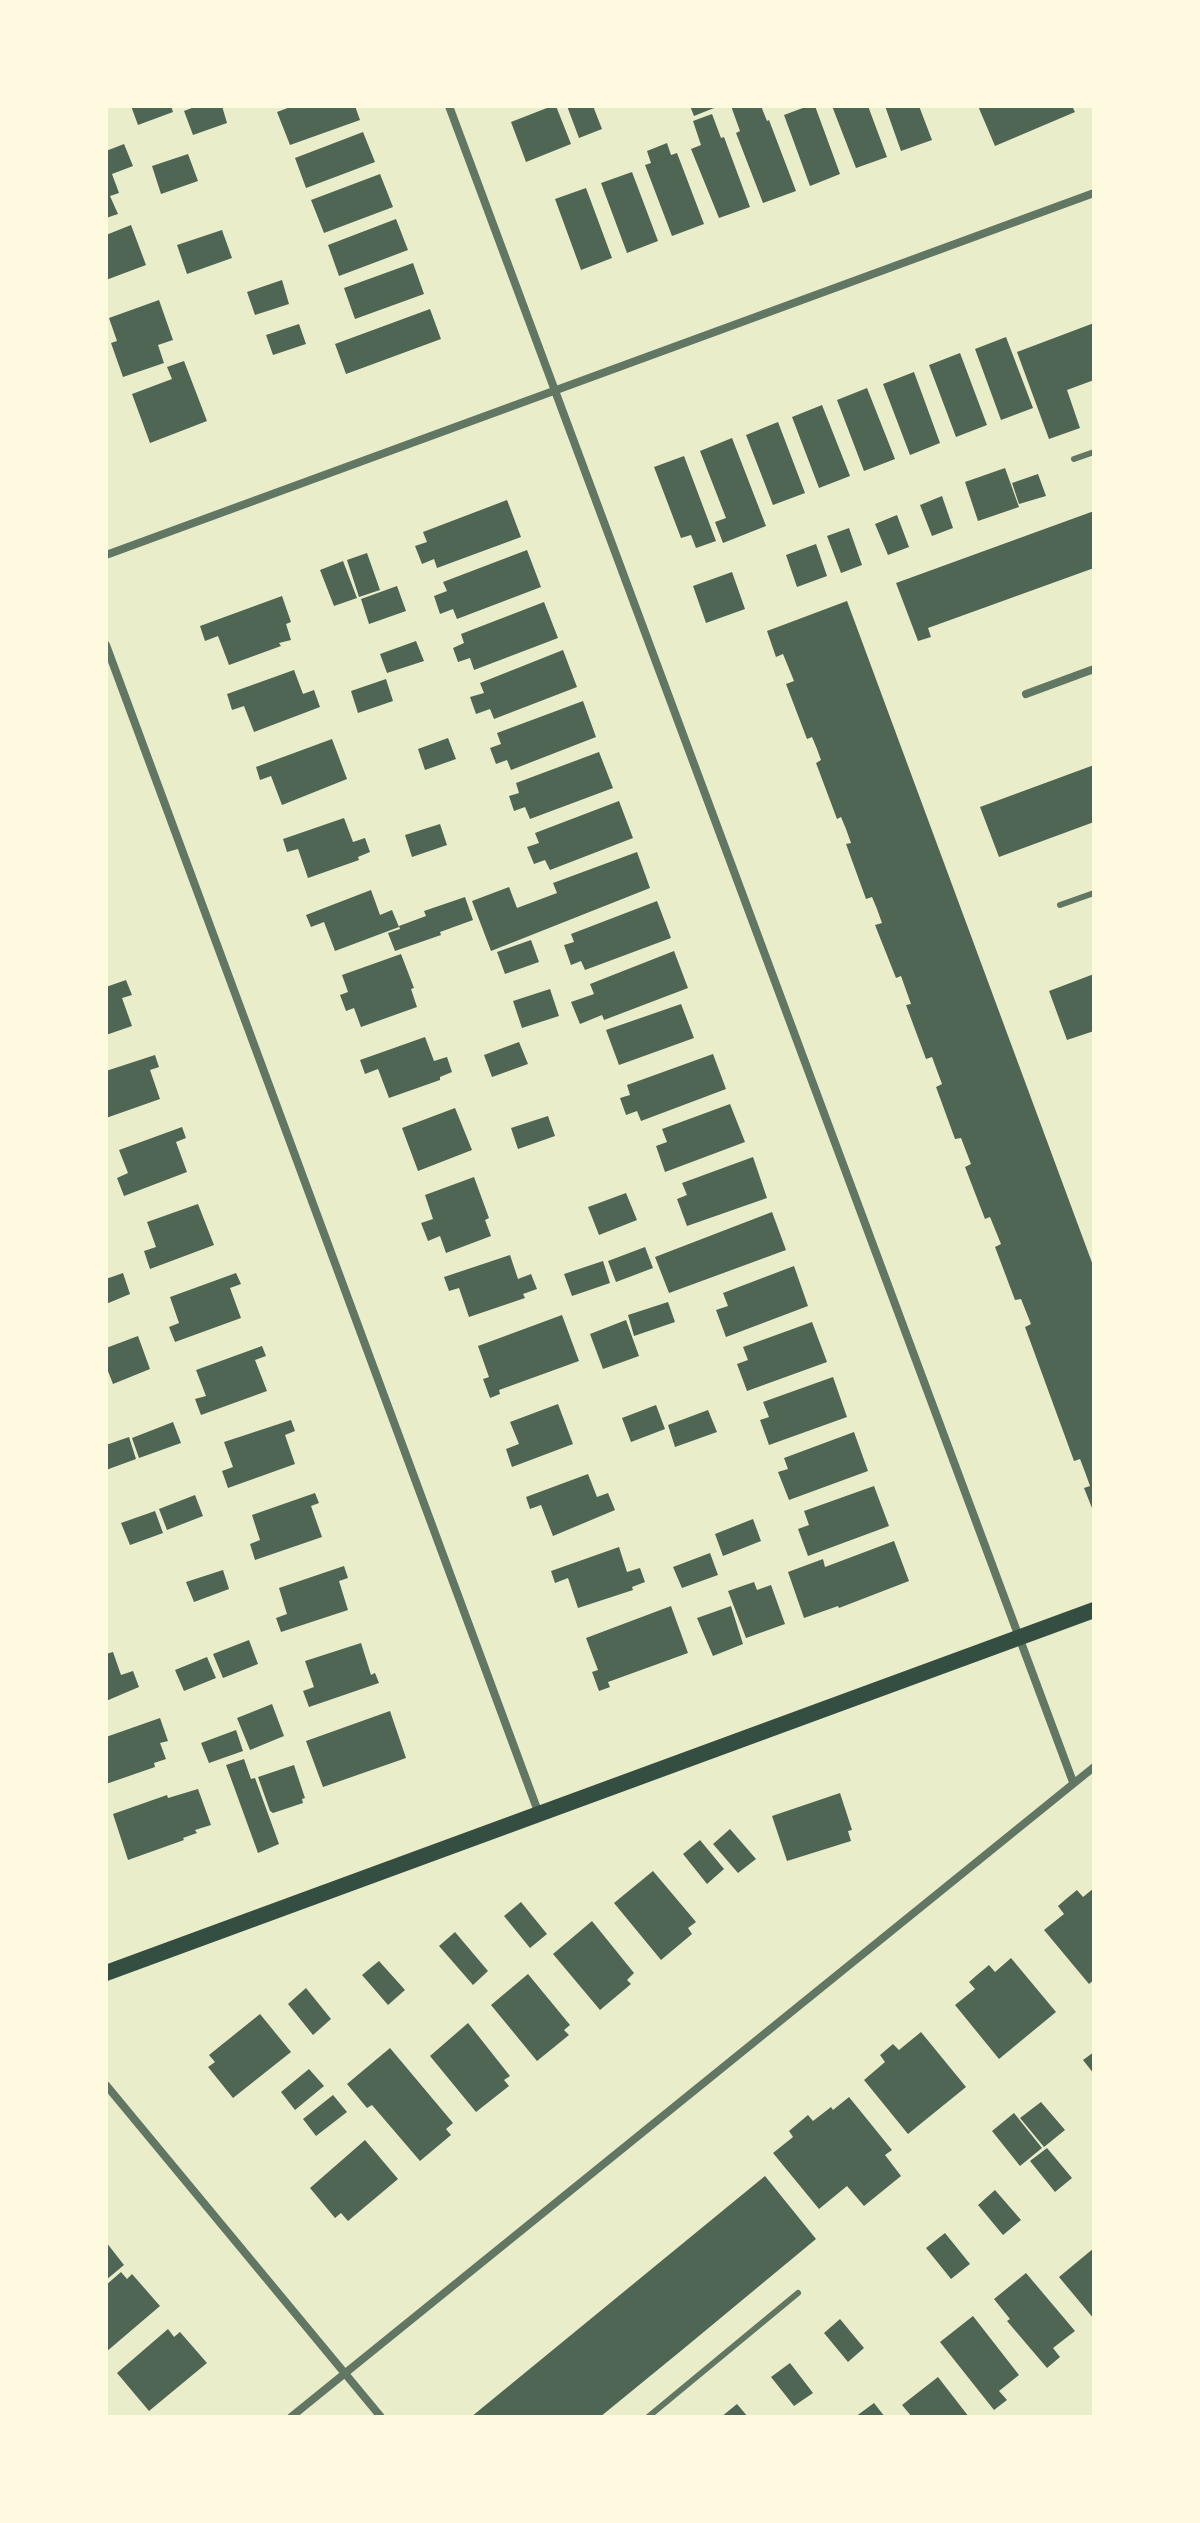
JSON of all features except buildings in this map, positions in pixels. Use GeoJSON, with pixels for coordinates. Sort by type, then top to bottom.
{"type":"FeatureCollection","features":[{"type":"Feature","properties":{"kind":"main road"},"geometry":{"type":"LineString","coordinates":[[106,1973],[1094,1610]]}},
{"type":"Feature","properties":{"kind":"street"},"geometry":{"type":"LineString","coordinates":[[449,106],[1073,1782]]}},
{"type":"Feature","properties":{"kind":"street"},"geometry":{"type":"LineString","coordinates":[[106,555],[1094,193]]}},
{"type":"Feature","properties":{"kind":"street"},"geometry":{"type":"LineString","coordinates":[[106,645],[539,1815]]}},
{"type":"Feature","properties":{"kind":"street"},"geometry":{"type":"LineString","coordinates":[[1026,694],[1094,669]]}},
{"type":"Feature","properties":{"kind":"street"},"geometry":{"type":"LineString","coordinates":[[291,2417],[1094,1767]]}},
{"type":"Feature","properties":{"kind":"street"},"geometry":{"type":"LineString","coordinates":[[106,2085],[381,2417]]}},
{"type":"Feature","properties":{"kind":"lane"},"geometry":{"type":"LineString","coordinates":[[1074,459],[1094,452]]}},
{"type":"Feature","properties":{"kind":"lane"},"geometry":{"type":"LineString","coordinates":[[1060,905],[1094,893]]}},
{"type":"Feature","properties":{"kind":"lane"},"geometry":{"type":"LineString","coordinates":[[648,2417],[798,2293]]}}]}
